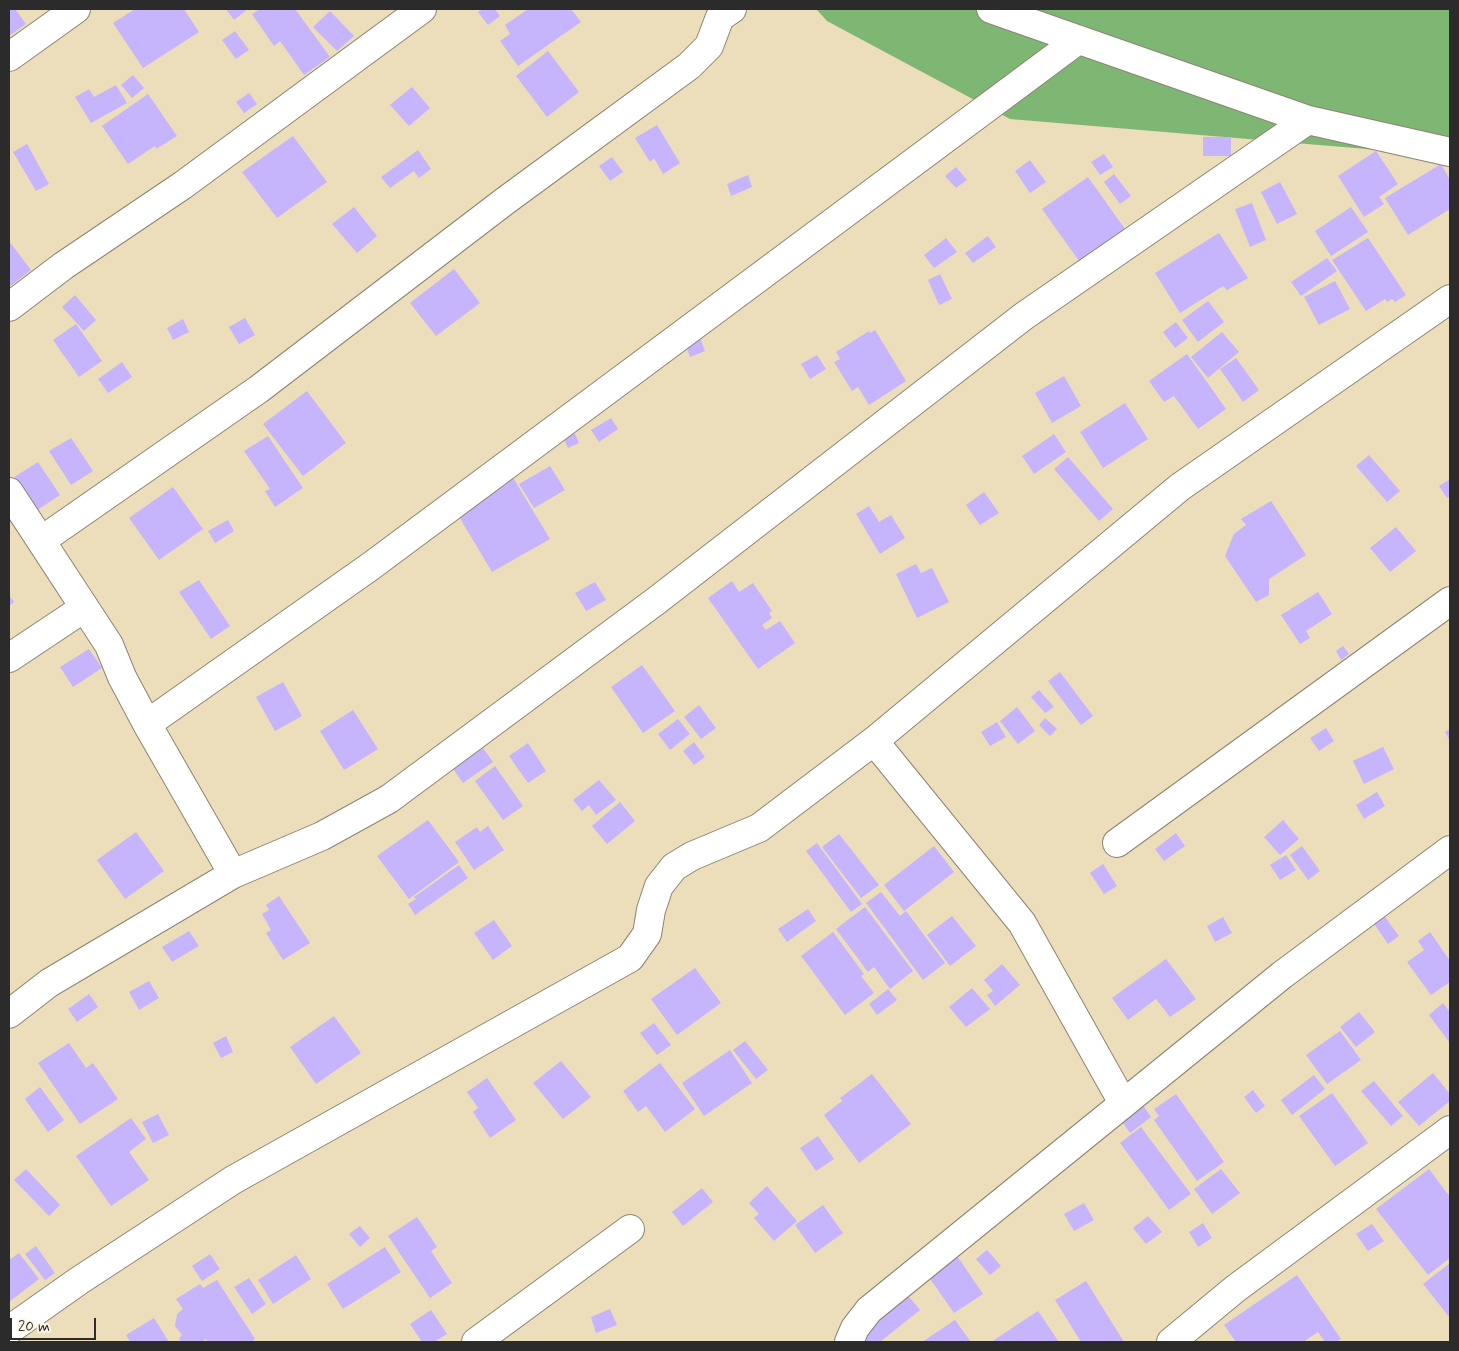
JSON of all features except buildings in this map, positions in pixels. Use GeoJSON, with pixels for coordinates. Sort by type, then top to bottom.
{"type":"FeatureCollection","features":[{"type":"Feature","properties":{"kind":"street"},"geometry":{"type":"LineString","coordinates":[[9,57],[76,9]]}},
{"type":"Feature","properties":{"kind":"street"},"geometry":{"type":"LineString","coordinates":[[9,307],[63,266],[183,185],[422,9]]}},
{"type":"Feature","properties":{"kind":"street"},"geometry":{"type":"LineString","coordinates":[[42,540],[259,389],[505,201],[689,66],[709,46],[720,18],[732,9]]}},
{"type":"Feature","properties":{"kind":"street"},"geometry":{"type":"LineString","coordinates":[[991,9],[1308,120],[1450,152]]}},
{"type":"Feature","properties":{"kind":"street"},"geometry":{"type":"LineString","coordinates":[[147,724],[371,566],[1078,40]]}},
{"type":"Feature","properties":{"kind":"street"},"geometry":{"type":"LineString","coordinates":[[9,1014],[49,984],[234,874],[322,836],[389,799],[656,602],[1024,316],[1308,120]]}},
{"type":"Feature","properties":{"kind":"street"},"geometry":{"type":"LineString","coordinates":[[9,1330],[80,1280],[233,1180],[630,958],[647,934],[651,910],[659,886],[674,867],[692,856],[758,828],[874,742],[1180,487],[1450,299]]}},
{"type":"Feature","properties":{"kind":"street"},"geometry":{"type":"LineString","coordinates":[[9,492],[109,645],[122,677],[147,724],[234,874]]}},
{"type":"Feature","properties":{"kind":"street"},"geometry":{"type":"LineString","coordinates":[[1117,843],[1450,601]]}},
{"type":"Feature","properties":{"kind":"street"},"geometry":{"type":"LineString","coordinates":[[9,658],[84,608]]}},
{"type":"Feature","properties":{"kind":"street"},"geometry":{"type":"LineString","coordinates":[[874,742],[1022,923],[1123,1104]]}},
{"type":"Feature","properties":{"kind":"street"},"geometry":{"type":"LineString","coordinates":[[849,1342],[855,1328],[869,1310],[1282,975],[1450,850]]}},
{"type":"Feature","properties":{"kind":"street"},"geometry":{"type":"LineString","coordinates":[[1188,1337],[1235,1289],[1450,1130]]}},
{"type":"Feature","properties":{"kind":"street"},"geometry":{"type":"LineString","coordinates":[[476,1342],[630,1229]]}},
{"type":"Feature","properties":{"kind":"green space"},"geometry":{"type":"Polygon","coordinates":[[[816,9],[1450,9],[1450,156],[1010,119],[827,21],[816,9]]]}}]}
